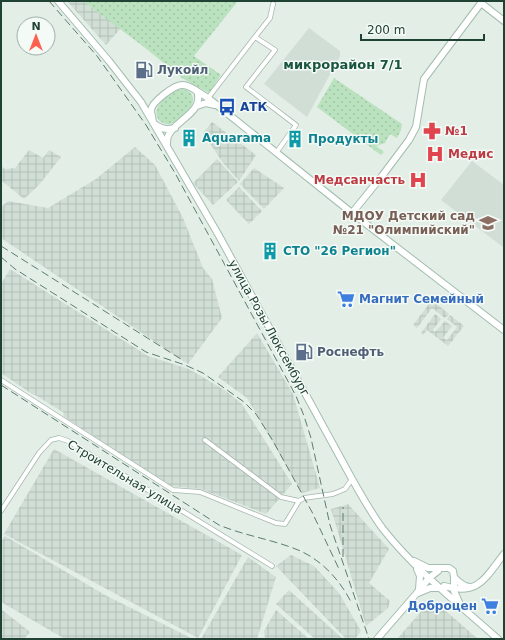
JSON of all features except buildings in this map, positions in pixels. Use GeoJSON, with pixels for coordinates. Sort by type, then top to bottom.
{"type":"FeatureCollection","features":[{"type":"Feature","properties":{"kind":"main road","name":"улица Розы Люксембург"},"geometry":{"type":"LineString","coordinates":[[58,1],[109,61],[141,102],[218,234],[372,514],[383,529],[428,578],[442,587],[498,639]]}},
{"type":"Feature","properties":{"kind":"main road"},"geometry":{"type":"LineString","coordinates":[[352,213],[409,140],[417,121],[424,79],[480,2],[504,22]]}},
{"type":"Feature","properties":{"kind":"main road"},"geometry":{"type":"LineString","coordinates":[[175,128],[163,130],[153,123],[151,109],[155,102],[179,85],[187,85],[208,98],[352,213],[504,330]]}},
{"type":"Feature","properties":{"kind":"main road"},"geometry":{"type":"LineString","coordinates":[[196,91],[198,97],[197,106]]}},
{"type":"Feature","properties":{"kind":"main road"},"geometry":{"type":"LineString","coordinates":[[141,102],[155,102]]}},
{"type":"Feature","properties":{"kind":"main road"},"geometry":{"type":"LineString","coordinates":[[167,146],[169,135],[197,106],[206,103],[215,105]]}},
{"type":"Feature","properties":{"kind":"main road"},"geometry":{"type":"LineString","coordinates":[[417,593],[427,588],[434,587],[466,590],[474,587],[484,579],[504,554]]}},
{"type":"Feature","properties":{"kind":"main road"},"geometry":{"type":"LineString","coordinates":[[411,559],[426,567],[440,569]]}},
{"type":"Feature","properties":{"kind":"main road"},"geometry":{"type":"LineString","coordinates":[[417,567],[420,576],[417,593]]}},
{"type":"Feature","properties":{"kind":"main road"},"geometry":{"type":"LineString","coordinates":[[377,639],[428,578],[440,569],[446,567],[451,569],[454,578],[454,594],[462,607]]}},
{"type":"Feature","properties":{"kind":"main road"},"geometry":{"type":"LineString","coordinates":[[440,569],[436,576],[437,581],[442,587]]}},
{"type":"Feature","properties":{"kind":"main road"},"geometry":{"type":"LineString","coordinates":[[454,578],[465,586],[474,587]]}},
{"type":"Feature","properties":{"kind":"main road"},"geometry":{"type":"LineString","coordinates":[[442,587],[450,584],[454,578]]}},
{"type":"Feature","properties":{"kind":"street"},"geometry":{"type":"LineString","coordinates":[[208,98],[270,18],[273,4]]}},
{"type":"Feature","properties":{"kind":"street"},"geometry":{"type":"LineString","coordinates":[[255,37],[275,50],[246,87],[296,125],[276,153]]}},
{"type":"Feature","properties":{"kind":"street"},"geometry":{"type":"LineString","coordinates":[[1,380],[172,490],[200,492],[276,523],[285,524],[299,501],[304,498],[333,494],[345,489],[352,479]]}},
{"type":"Feature","properties":{"kind":"street","name":"Строительная улица"},"geometry":{"type":"LineString","coordinates":[[1,511],[39,453],[51,440],[59,438],[68,441],[272,566]]}},
{"type":"Feature","properties":{"kind":"street"},"geometry":{"type":"LineString","coordinates":[[205,440],[281,497],[299,501]]}},
{"type":"Feature","properties":{"kind":"shaded area"},"geometry":{"type":"Polygon","coordinates":[[[67,1],[94,1],[121,28],[106,45],[67,1]]]}},
{"type":"Feature","properties":{"kind":"shaded area"},"geometry":{"type":"Polygon","coordinates":[[[309,28],[340,51],[340,56],[307,117],[264,84],[309,28]]]}},
{"type":"Feature","properties":{"kind":"shaded area"},"geometry":{"type":"Polygon","coordinates":[[[212,122],[256,155],[239,181],[223,163],[203,133],[212,122]]]}},
{"type":"Feature","properties":{"kind":"shaded area"},"geometry":{"type":"Polygon","coordinates":[[[135,147],[155,165],[183,218],[203,268],[212,279],[222,318],[188,364],[1,238],[1,207],[8,201],[48,208],[96,179],[135,147]]]}},
{"type":"Feature","properties":{"kind":"shaded area"},"geometry":{"type":"Polygon","coordinates":[[[29,150],[43,158],[49,150],[61,157],[39,185],[24,199],[2,181],[1,182],[1,166],[5,169],[15,168],[29,150]]]}},
{"type":"Feature","properties":{"kind":"shaded area"},"geometry":{"type":"Polygon","coordinates":[[[217,159],[238,182],[213,205],[193,183],[217,159]]]}},
{"type":"Feature","properties":{"kind":"shaded area","name":"МДОУ Детский сад №21 \"Олимпийский\""},"geometry":{"type":"Polygon","coordinates":[[[472,161],[504,185],[503,247],[441,200],[472,161]]]}},
{"type":"Feature","properties":{"kind":"shaded area"},"geometry":{"type":"Polygon","coordinates":[[[254,168],[284,188],[264,209],[240,184],[254,168]]]}},
{"type":"Feature","properties":{"kind":"shaded area"},"geometry":{"type":"Polygon","coordinates":[[[239,187],[262,211],[249,224],[226,200],[239,187]]]}},
{"type":"Feature","properties":{"kind":"shaded area"},"geometry":{"type":"Polygon","coordinates":[[[10,269],[148,356],[189,369],[226,391],[242,404],[292,484],[266,514],[201,489],[170,486],[63,416],[64,413],[1,373],[1,284],[10,269]]]}},
{"type":"Feature","properties":{"kind":"shaded area"},"geometry":{"type":"Polygon","coordinates":[[[432,300],[449,314],[445,318],[432,308],[417,328],[413,325],[432,300]]]}},
{"type":"Feature","properties":{"kind":"shaded area"},"geometry":{"type":"Polygon","coordinates":[[[435,314],[441,319],[433,330],[435,332],[445,321],[452,326],[443,338],[447,340],[457,327],[447,319],[450,315],[464,326],[448,346],[427,330],[423,335],[421,333],[435,314]]]}},
{"type":"Feature","properties":{"kind":"shaded area"},"geometry":{"type":"Polygon","coordinates":[[[257,333],[293,394],[320,488],[302,493],[247,398],[218,377],[257,333]]]}},
{"type":"Feature","properties":{"kind":"shaded area"},"geometry":{"type":"Polygon","coordinates":[[[54,449],[242,555],[198,638],[4,534],[54,449]]]}},
{"type":"Feature","properties":{"kind":"shaded area"},"geometry":{"type":"Polygon","coordinates":[[[348,504],[389,549],[369,583],[390,601],[388,608],[366,626],[331,509],[348,504]]]}},
{"type":"Feature","properties":{"kind":"shaded area"},"geometry":{"type":"Polygon","coordinates":[[[5,536],[105,595],[193,639],[65,639],[1,602],[1,542],[5,536]]]}},
{"type":"Feature","properties":{"kind":"shaded area"},"geometry":{"type":"Polygon","coordinates":[[[291,555],[314,566],[339,593],[361,631],[355,639],[346,639],[276,566],[291,555]]]}},
{"type":"Feature","properties":{"kind":"shaded area"},"geometry":{"type":"Polygon","coordinates":[[[248,557],[276,577],[257,639],[201,639],[248,557]]]}},
{"type":"Feature","properties":{"kind":"shaded area"},"geometry":{"type":"Polygon","coordinates":[[[289,590],[343,639],[315,639],[276,604],[289,590]]]}},
{"type":"Feature","properties":{"kind":"shaded area"},"geometry":{"type":"Polygon","coordinates":[[[432,599],[478,639],[397,639],[432,599]]]}},
{"type":"Feature","properties":{"kind":"shaded area"},"geometry":{"type":"Polygon","coordinates":[[[1,609],[30,632],[24,639],[1,639],[1,609]]]}},
{"type":"Feature","properties":{"kind":"shaded area"},"geometry":{"type":"Polygon","coordinates":[[[276,610],[309,639],[265,639],[264,631],[276,610]]]}},
{"type":"Feature","properties":{"kind":"green space"},"geometry":{"type":"Polygon","coordinates":[[[83,1],[238,1],[194,56],[221,75],[209,93],[182,78],[83,1]]]}},
{"type":"Feature","properties":{"kind":"green space"},"geometry":{"type":"Polygon","coordinates":[[[334,78],[402,124],[397,138],[390,134],[385,143],[376,146],[384,152],[381,155],[317,107],[334,78]]]}},
{"type":"Feature","properties":{"kind":"green space"},"geometry":{"type":"Polygon","coordinates":[[[182,89],[190,92],[193,97],[189,110],[178,120],[172,123],[166,124],[159,120],[157,117],[158,107],[164,99],[173,92],[182,89]]]}},
{"type":"Feature","properties":{"kind":"railway"},"geometry":{"type":"LineString","coordinates":[[49,1],[97,56],[146,125],[175,173],[296,396],[311,438],[330,525],[369,639]]}},
{"type":"Feature","properties":{"kind":"railway"},"geometry":{"type":"LineString","coordinates":[[1,246],[184,361]]}},
{"type":"Feature","properties":{"kind":"railway"},"geometry":{"type":"LineString","coordinates":[[1,257],[15,269],[146,352],[185,365],[203,373],[244,402],[256,414],[273,441],[312,512],[339,569]]}},
{"type":"Feature","properties":{"kind":"railway"},"geometry":{"type":"LineString","coordinates":[[1,385],[219,525],[237,532],[284,545],[312,557],[335,578],[352,604]]}},
{"type":"Feature","properties":{"kind":"railway"},"geometry":{"type":"LineString","coordinates":[[343,507],[343,557]]}},
{"type":"Feature","properties":{"kind":"place","name":"Лукойл"},"geometry":{"type":"Point","coordinates":[144,70]}},
{"type":"Feature","properties":{"kind":"place","name":"АТК"},"geometry":{"type":"Point","coordinates":[227,107]}},
{"type":"Feature","properties":{"kind":"place","name":"№1"},"geometry":{"type":"Point","coordinates":[432,131]}},
{"type":"Feature","properties":{"kind":"place","name":"Aquarama"},"geometry":{"type":"Point","coordinates":[189,138]}},
{"type":"Feature","properties":{"kind":"place","name":"Продукты"},"geometry":{"type":"Point","coordinates":[295,139]}},
{"type":"Feature","properties":{"kind":"place","name":"Медис"},"geometry":{"type":"Point","coordinates":[435,154]}},
{"type":"Feature","properties":{"kind":"place","name":"Медсанчасть"},"geometry":{"type":"Point","coordinates":[418,180]}},
{"type":"Feature","properties":{"kind":"place","name":"МДОУ Детский сад №21 \"Олимпийский\""},"geometry":{"type":"Point","coordinates":[488,223]}},
{"type":"Feature","properties":{"kind":"place","name":"СТО \"26 Регион\""},"geometry":{"type":"Point","coordinates":[270,251]}},
{"type":"Feature","properties":{"kind":"place","name":"Магнит Семейный"},"geometry":{"type":"Point","coordinates":[346,299]}},
{"type":"Feature","properties":{"kind":"place","name":"Роснефть"},"geometry":{"type":"Point","coordinates":[304,352]}},
{"type":"Feature","properties":{"kind":"place","name":"Доброцен"},"geometry":{"type":"Point","coordinates":[490,606]}},
{"type":"Feature","properties":{"kind":"district","name":"микрорайон 7/1"},"geometry":{"type":"Point","coordinates":[343,64]}}]}
